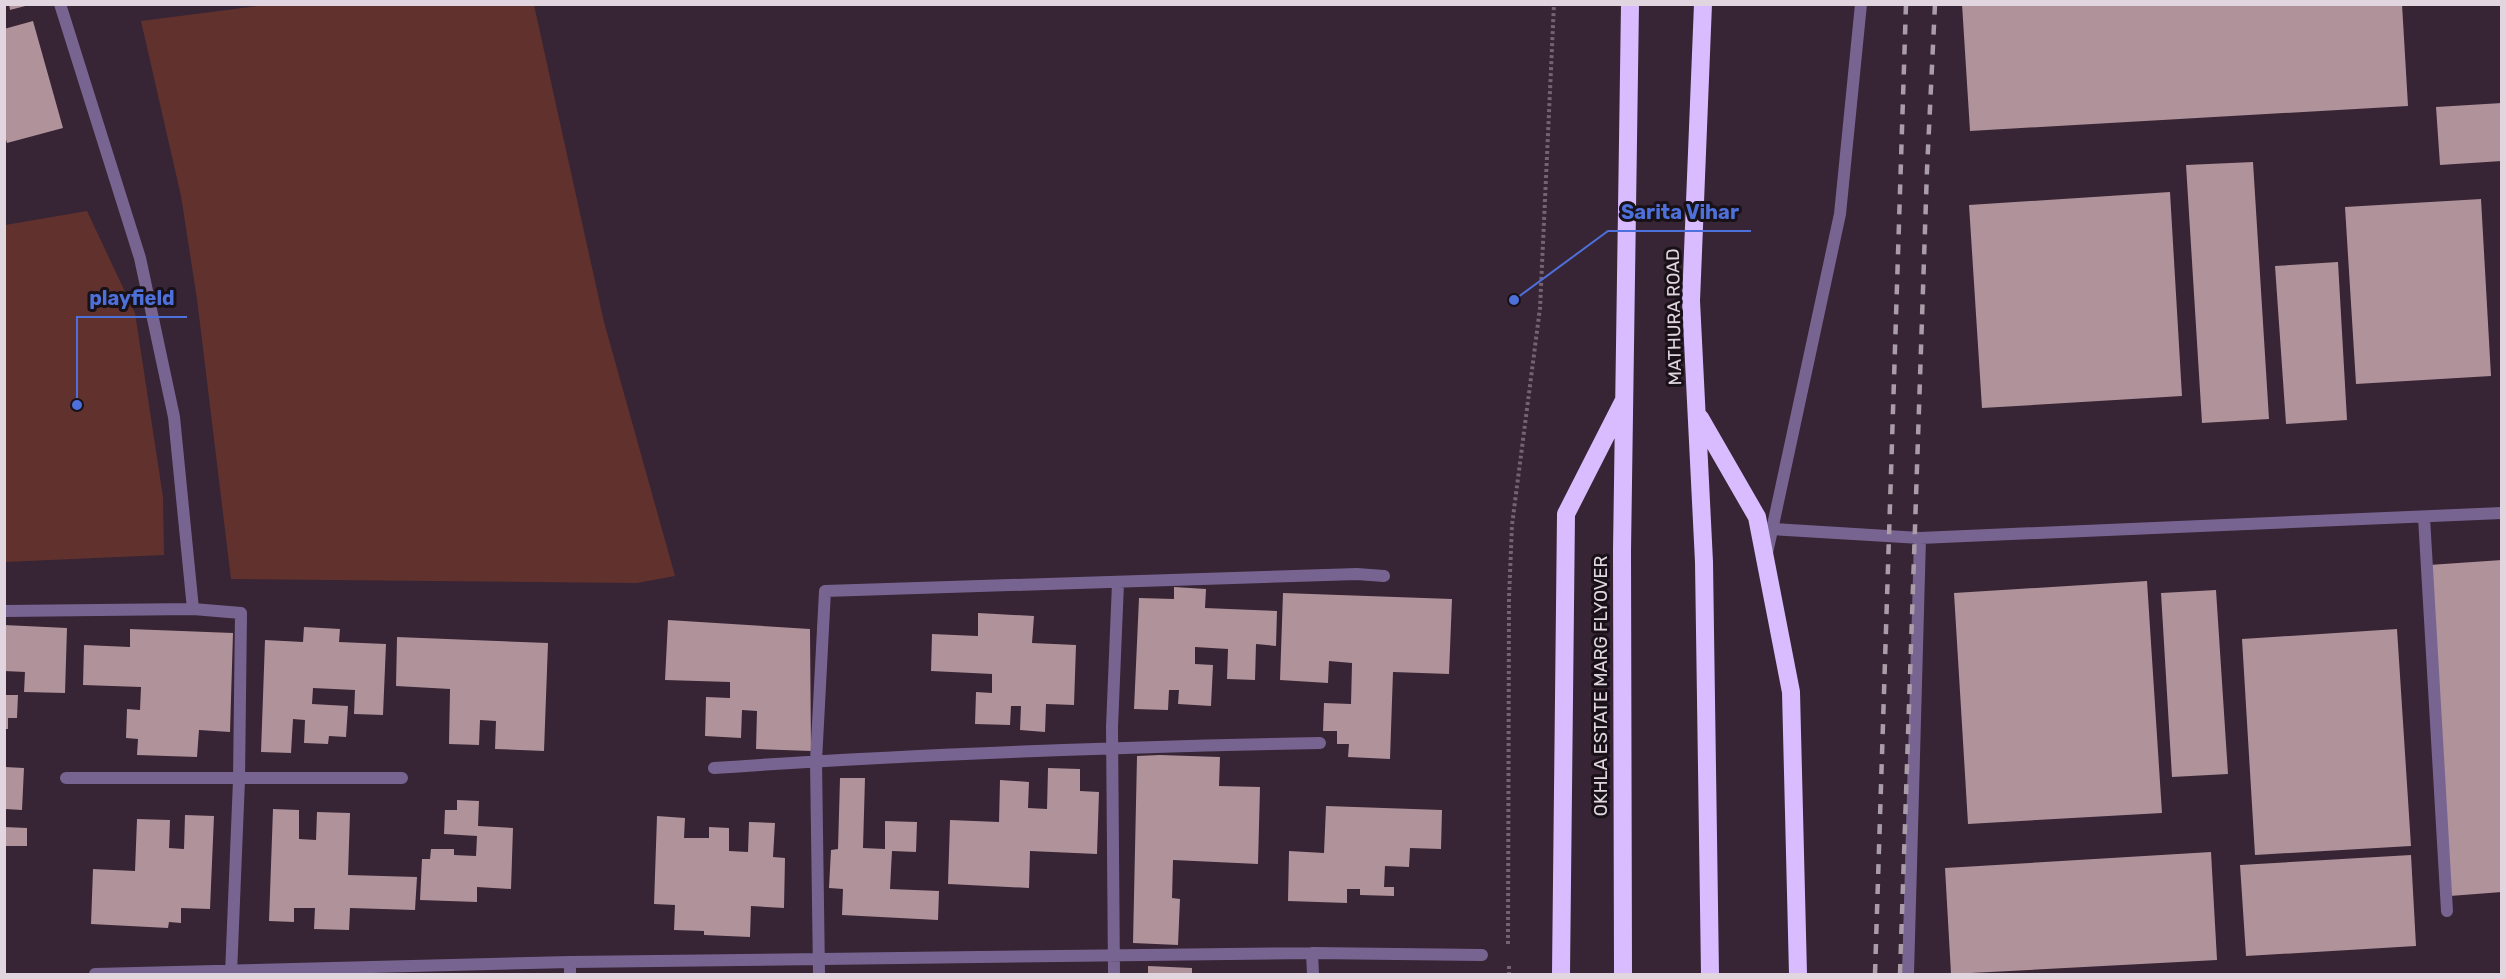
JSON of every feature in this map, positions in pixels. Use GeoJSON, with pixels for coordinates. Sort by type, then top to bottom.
{"type":"FeatureCollection","features":[{"type":"Feature","properties":{"kind":"highway"},"geometry":{"type":"LineString","coordinates":[[1561,975],[1566,514],[1625,398],[1630,4]]}},
{"type":"Feature","properties":{"kind":"highway","name":"MATHURA ROAD"},"geometry":{"type":"LineString","coordinates":[[1698,414],[1691,301],[1703,4]]}},
{"type":"Feature","properties":{"kind":"highway","name":"OKHLA ESTATE MARG FLYOVER"},"geometry":{"type":"LineString","coordinates":[[1623,975],[1622,551],[1625,398]]}},
{"type":"Feature","properties":{"kind":"highway"},"geometry":{"type":"LineString","coordinates":[[1698,414],[1757,517],[1791,692],[1798,975]]}},
{"type":"Feature","properties":{"kind":"highway"},"geometry":{"type":"LineString","coordinates":[[1698,414],[1704,562],[1710,975]]}},
{"type":"Feature","properties":{"kind":"street"},"geometry":{"type":"LineString","coordinates":[[60,4],[140,258],[174,417],[193,609]]}},
{"type":"Feature","properties":{"kind":"street"},"geometry":{"type":"LineString","coordinates":[[1765,560],[1840,214],[1861,4]]}},
{"type":"Feature","properties":{"kind":"street"},"geometry":{"type":"LineString","coordinates":[[1772,529],[1920,538],[2502,513]]}},
{"type":"Feature","properties":{"kind":"street"},"geometry":{"type":"LineString","coordinates":[[2424,517],[2447,911]]}},
{"type":"Feature","properties":{"kind":"street"},"geometry":{"type":"LineString","coordinates":[[1908,975],[1920,538]]}},
{"type":"Feature","properties":{"kind":"street"},"geometry":{"type":"LineString","coordinates":[[819,975],[816,761],[825,591],[1357,574],[1384,576]]}},
{"type":"Feature","properties":{"kind":"street"},"geometry":{"type":"LineString","coordinates":[[1114,975],[1113,747],[1118,583]]}},
{"type":"Feature","properties":{"kind":"street"},"geometry":{"type":"LineString","coordinates":[[4,611],[193,609],[241,613],[239,780],[231,972]]}},
{"type":"Feature","properties":{"kind":"street"},"geometry":{"type":"LineString","coordinates":[[714,768],[1113,747],[1320,743]]}},
{"type":"Feature","properties":{"kind":"street"},"geometry":{"type":"LineString","coordinates":[[66,778],[239,780],[402,778]]}},
{"type":"Feature","properties":{"kind":"street"},"geometry":{"type":"LineString","coordinates":[[1312,953],[1312,975]]}},
{"type":"Feature","properties":{"kind":"street"},"geometry":{"type":"LineString","coordinates":[[95,975],[570,968],[819,959],[1312,953],[1482,955]]}},
{"type":"Feature","properties":{"kind":"path"},"geometry":{"type":"LineString","coordinates":[[1508,953],[1509,598],[1512,525],[1540,308],[1554,4]]}},
{"type":"Feature","properties":{"kind":"shaded area"},"geometry":{"type":"Polygon","coordinates":[[[266,5],[534,5],[604,322],[675,576],[637,583],[231,579],[197,299],[181,196],[141,21],[266,5]]]}},
{"type":"Feature","properties":{"kind":"shaded area"},"geometry":{"type":"Polygon","coordinates":[[[87,211],[135,313],[163,497],[164,555],[5,562],[5,225],[87,211]]]}},
{"type":"Feature","properties":{"kind":"building"},"geometry":{"type":"Polygon","coordinates":[[[9,4],[29,4],[29,5],[10,10],[9,4]]]}},
{"type":"Feature","properties":{"kind":"building"},"geometry":{"type":"Polygon","coordinates":[[[1962,4],[2402,4],[2408,106],[1970,131],[1962,4]]]}},
{"type":"Feature","properties":{"kind":"building"},"geometry":{"type":"Polygon","coordinates":[[[33,21],[63,128],[7,143],[4,133],[4,29],[33,21]]]}},
{"type":"Feature","properties":{"kind":"building"},"geometry":{"type":"Polygon","coordinates":[[[2502,103],[2502,161],[2440,165],[2436,107],[2502,103]]]}},
{"type":"Feature","properties":{"kind":"building"},"geometry":{"type":"Polygon","coordinates":[[[2253,162],[2269,419],[2202,423],[2186,165],[2253,162]]]}},
{"type":"Feature","properties":{"kind":"building"},"geometry":{"type":"Polygon","coordinates":[[[2170,192],[2182,396],[1982,408],[1969,205],[2170,192]]]}},
{"type":"Feature","properties":{"kind":"building"},"geometry":{"type":"Polygon","coordinates":[[[2481,199],[2491,376],[2356,384],[2345,207],[2481,199]]]}},
{"type":"Feature","properties":{"kind":"building"},"geometry":{"type":"Polygon","coordinates":[[[2338,262],[2347,420],[2286,424],[2275,266],[2338,262]]]}},
{"type":"Feature","properties":{"kind":"building"},"geometry":{"type":"Polygon","coordinates":[[[2502,560],[2502,892],[2450,896],[2429,565],[2502,560]]]}},
{"type":"Feature","properties":{"kind":"building"},"geometry":{"type":"Polygon","coordinates":[[[2147,581],[2162,813],[1968,824],[1954,593],[2147,581]]]}},
{"type":"Feature","properties":{"kind":"building"},"geometry":{"type":"Polygon","coordinates":[[[1174,587],[1206,589],[1205,608],[1277,611],[1276,646],[1256,644],[1255,680],[1227,679],[1228,649],[1195,647],[1195,664],[1213,665],[1211,706],[1178,704],[1179,690],[1169,690],[1168,710],[1134,709],[1139,598],[1174,599],[1174,587]]]}},
{"type":"Feature","properties":{"kind":"building"},"geometry":{"type":"Polygon","coordinates":[[[2216,590],[2228,774],[2172,777],[2161,593],[2216,590]]]}},
{"type":"Feature","properties":{"kind":"building"},"geometry":{"type":"Polygon","coordinates":[[[1283,593],[1452,599],[1449,674],[1393,672],[1390,759],[1348,757],[1349,744],[1337,744],[1337,731],[1323,731],[1324,703],[1351,704],[1352,663],[1329,661],[1328,683],[1280,680],[1283,593]]]}},
{"type":"Feature","properties":{"kind":"building"},"geometry":{"type":"Polygon","coordinates":[[[978,613],[1034,616],[1032,643],[1076,645],[1074,705],[1046,704],[1045,732],[1020,730],[1021,706],[1011,706],[1010,725],[975,724],[976,692],[992,693],[992,674],[931,671],[932,634],[978,636],[978,613]]]}},
{"type":"Feature","properties":{"kind":"building"},"geometry":{"type":"Polygon","coordinates":[[[668,620],[810,629],[811,751],[756,749],[757,711],[742,710],[741,738],[705,736],[706,697],[730,698],[730,682],[665,680],[668,620]]]}},
{"type":"Feature","properties":{"kind":"building"},"geometry":{"type":"Polygon","coordinates":[[[4,625],[67,628],[65,693],[24,692],[25,672],[4,671],[4,625]]]}},
{"type":"Feature","properties":{"kind":"building"},"geometry":{"type":"Polygon","coordinates":[[[304,627],[340,629],[339,642],[386,644],[383,715],[354,714],[355,690],[313,688],[312,704],[348,706],[346,737],[329,736],[328,744],[304,743],[305,720],[293,719],[291,753],[261,752],[265,640],[303,642],[304,627]]]}},
{"type":"Feature","properties":{"kind":"building"},"geometry":{"type":"Polygon","coordinates":[[[130,629],[233,633],[230,732],[199,730],[197,757],[137,755],[138,739],[126,738],[127,709],[140,710],[141,687],[83,685],[84,645],[130,647],[130,629]]]}},
{"type":"Feature","properties":{"kind":"building"},"geometry":{"type":"Polygon","coordinates":[[[2397,629],[2411,846],[2255,855],[2242,639],[2397,629]]]}},
{"type":"Feature","properties":{"kind":"building"},"geometry":{"type":"Polygon","coordinates":[[[397,637],[548,643],[544,751],[495,749],[496,721],[480,720],[479,745],[449,744],[450,689],[396,686],[397,637]]]}},
{"type":"Feature","properties":{"kind":"building"},"geometry":{"type":"Polygon","coordinates":[[[4,695],[18,695],[17,718],[8,718],[8,729],[4,729],[4,695]]]}},
{"type":"Feature","properties":{"kind":"building"},"geometry":{"type":"Polygon","coordinates":[[[1137,756],[1220,757],[1219,786],[1260,787],[1258,864],[1173,860],[1172,898],[1180,899],[1178,945],[1133,943],[1137,756]]]}},
{"type":"Feature","properties":{"kind":"building"},"geometry":{"type":"Polygon","coordinates":[[[5,767],[24,768],[22,810],[5,809],[5,767]]]}},
{"type":"Feature","properties":{"kind":"building"},"geometry":{"type":"Polygon","coordinates":[[[1048,768],[1080,769],[1080,791],[1099,792],[1097,854],[1030,851],[1029,888],[948,884],[950,820],[999,822],[1000,780],[1029,782],[1028,808],[1047,809],[1048,768]]]}},
{"type":"Feature","properties":{"kind":"building"},"geometry":{"type":"Polygon","coordinates":[[[840,778],[865,778],[863,848],[885,849],[885,821],[917,822],[916,852],[892,851],[890,889],[939,891],[938,920],[842,915],[843,889],[829,888],[831,850],[838,849],[840,778]]]}},
{"type":"Feature","properties":{"kind":"building"},"geometry":{"type":"Polygon","coordinates":[[[457,800],[479,801],[478,826],[513,828],[511,889],[477,887],[477,902],[420,900],[422,859],[430,859],[431,849],[454,849],[454,855],[476,856],[477,836],[444,834],[445,810],[457,810],[457,800]]]}},
{"type":"Feature","properties":{"kind":"building"},"geometry":{"type":"Polygon","coordinates":[[[1326,806],[1442,810],[1441,849],[1410,848],[1409,867],[1385,866],[1384,887],[1394,887],[1394,896],[1360,895],[1360,889],[1347,889],[1347,903],[1288,901],[1289,851],[1324,853],[1326,806]]]}},
{"type":"Feature","properties":{"kind":"building"},"geometry":{"type":"Polygon","coordinates":[[[273,809],[299,810],[299,839],[316,840],[317,812],[350,813],[348,875],[417,877],[415,910],[350,908],[349,930],[314,929],[315,908],[294,908],[294,922],[269,921],[273,809]]]}},
{"type":"Feature","properties":{"kind":"building"},"geometry":{"type":"Polygon","coordinates":[[[185,815],[214,816],[210,909],[181,908],[181,923],[169,922],[168,928],[91,924],[93,869],[135,871],[137,819],[170,820],[169,848],[184,849],[185,815]]]}},
{"type":"Feature","properties":{"kind":"building"},"geometry":{"type":"Polygon","coordinates":[[[657,816],[685,818],[684,838],[709,838],[709,827],[729,828],[729,851],[748,852],[749,822],[775,823],[773,857],[785,858],[784,908],[751,906],[750,937],[704,935],[704,931],[674,930],[675,905],[654,904],[657,816]]]}},
{"type":"Feature","properties":{"kind":"building"},"geometry":{"type":"Polygon","coordinates":[[[4,827],[27,828],[27,846],[4,846],[4,827]]]}},
{"type":"Feature","properties":{"kind":"building"},"geometry":{"type":"Polygon","coordinates":[[[2211,852],[2217,960],[1951,974],[1945,868],[2211,852]]]}},
{"type":"Feature","properties":{"kind":"building"},"geometry":{"type":"Polygon","coordinates":[[[2411,855],[2416,946],[2246,956],[2240,865],[2411,855]]]}},
{"type":"Feature","properties":{"kind":"building"},"geometry":{"type":"Polygon","coordinates":[[[1148,966],[1192,968],[1192,974],[1148,974],[1148,966]]]}},
{"type":"Feature","properties":{"kind":"railway"},"geometry":{"type":"LineString","coordinates":[[1875,974],[1906,4]]}},
{"type":"Feature","properties":{"kind":"railway"},"geometry":{"type":"LineString","coordinates":[[1900,974],[1927,170],[1935,4]]}},
{"type":"Feature","properties":{"kind":"place","name":"Sarita Vihar"},"geometry":{"type":"Point","coordinates":[1514,300]}},
{"type":"Feature","properties":{"kind":"place","name":"playfield"},"geometry":{"type":"Point","coordinates":[77,405]}}]}
